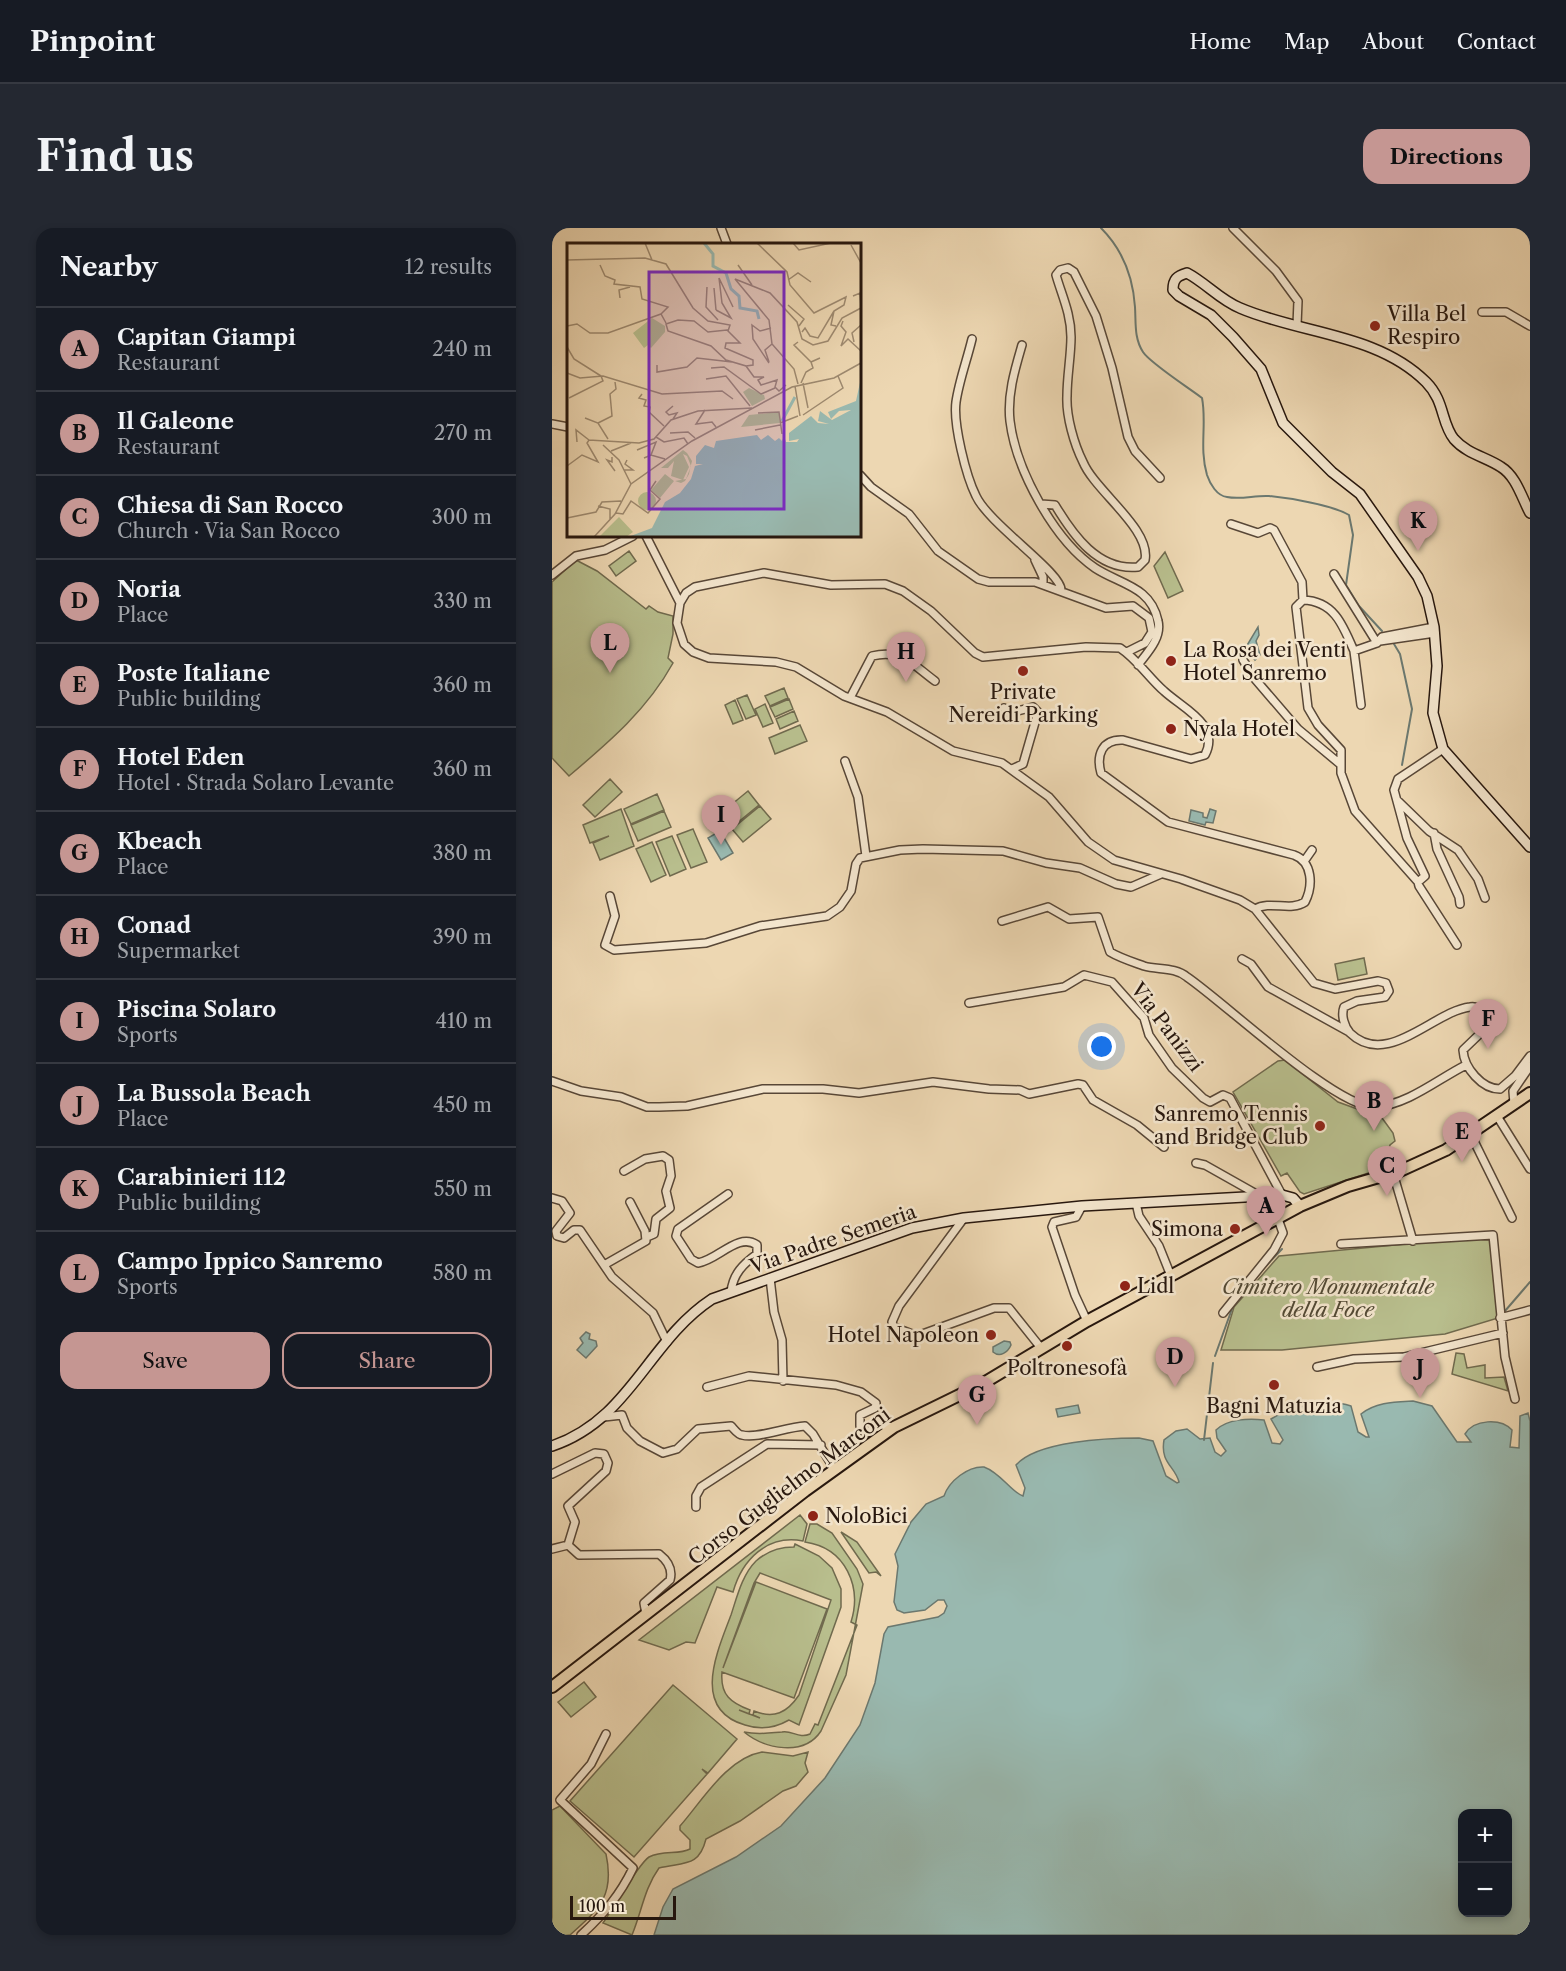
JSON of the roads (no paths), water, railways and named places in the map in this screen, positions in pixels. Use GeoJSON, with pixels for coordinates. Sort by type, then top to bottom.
{"type":"FeatureCollection","features":[{"type":"Feature","properties":{"kind":"main road"},"geometry":{"type":"LineString","coordinates":[[1530,513],[1510,474],[1501,466],[1464,448],[1452,437],[1440,401],[1425,381],[1375,350],[1241,309],[1187,273],[1177,276],[1173,283],[1173,290],[1221,324],[1261,369],[1283,423],[1369,505],[1418,577],[1427,596],[1434,630],[1437,666],[1433,713],[1443,749],[1530,847]]}},
{"type":"Feature","properties":{"kind":"main road"},"geometry":{"type":"LineString","coordinates":[[1088,1322],[1300,1206],[1348,1186],[1393,1173],[1439,1154],[1471,1135],[1530,1093]]}},
{"type":"Feature","properties":{"kind":"main road"},"geometry":{"type":"LineString","coordinates":[[1282,1195],[1293,1198],[1300,1206]]}},
{"type":"Feature","properties":{"kind":"main road","name":"Via Padre Semeria"},"geometry":{"type":"LineString","coordinates":[[552,1446],[576,1437],[604,1417],[667,1341],[701,1306],[731,1292],[912,1228],[964,1218],[1082,1206],[1282,1195]]}},
{"type":"Feature","properties":{"kind":"main road","name":"Corso Guglielmo Marconi"},"geometry":{"type":"LineString","coordinates":[[552,1687],[834,1469],[894,1427],[982,1384],[1088,1322]]}},
{"type":"Feature","properties":{"kind":"street"},"geometry":{"type":"LineString","coordinates":[[722,228],[727,243]]}},
{"type":"Feature","properties":{"kind":"street"},"geometry":{"type":"LineString","coordinates":[[1233,228],[1276,271],[1298,301],[1297,325]]}},
{"type":"Feature","properties":{"kind":"street"},"geometry":{"type":"LineString","coordinates":[[1041,504],[1055,505],[1085,547],[1107,562],[1133,568],[1138,567],[1145,560],[1145,550],[1137,533],[1091,476],[1083,463],[1076,441],[1066,397],[1070,324],[1065,297],[1056,275],[1063,268],[1068,268],[1077,276],[1093,309],[1112,368],[1128,438],[1135,451],[1160,478]]}},
{"type":"Feature","properties":{"kind":"street"},"geometry":{"type":"LineString","coordinates":[[1482,312],[1506,312],[1530,326]]}},
{"type":"Feature","properties":{"kind":"street"},"geometry":{"type":"LineString","coordinates":[[972,339],[956,411],[969,477],[976,497],[986,512],[1056,577],[1061,590]]}},
{"type":"Feature","properties":{"kind":"street"},"geometry":{"type":"LineString","coordinates":[[1022,345],[1011,393],[1010,420],[1016,448],[1041,504],[1071,547],[1095,568],[1134,586],[1155,614],[1158,621],[1158,636],[1138,665]]}},
{"type":"Feature","properties":{"kind":"street"},"geometry":{"type":"LineString","coordinates":[[552,424],[567,427]]}},
{"type":"Feature","properties":{"kind":"street"},"geometry":{"type":"LineString","coordinates":[[861,476],[871,487],[909,514],[938,551],[978,579],[989,582],[1043,584],[1106,608],[1127,606],[1141,610],[1151,624],[1150,636],[1145,643],[1127,652]]}},
{"type":"Feature","properties":{"kind":"street"},"geometry":{"type":"LineString","coordinates":[[1231,524],[1258,533],[1270,528],[1274,530],[1302,582],[1302,600]]}},
{"type":"Feature","properties":{"kind":"street"},"geometry":{"type":"LineString","coordinates":[[552,575],[576,556],[605,550],[631,537]]}},
{"type":"Feature","properties":{"kind":"street"},"geometry":{"type":"LineString","coordinates":[[647,537],[680,603]]}},
{"type":"Feature","properties":{"kind":"street"},"geometry":{"type":"LineString","coordinates":[[1034,557],[1043,577],[1043,584]]}},
{"type":"Feature","properties":{"kind":"street"},"geometry":{"type":"LineString","coordinates":[[1255,909],[1263,906],[1297,906],[1305,902],[1309,881],[1309,868],[1305,860],[1294,855],[1168,822],[1104,777],[1098,764],[1099,754],[1105,745],[1113,741],[1123,740],[1191,759],[1200,759],[1208,750],[1208,736],[1201,722],[1138,665],[1127,652],[1114,648],[1086,648],[983,657],[903,591],[878,583],[831,585],[764,573],[695,587],[686,593],[680,603],[678,631],[684,644],[693,652],[708,658],[776,662],[796,667],[850,698],[887,712],[952,751],[996,761],[1012,769],[1049,797],[1088,842],[1102,853],[1128,865],[1240,900],[1255,909],[1314,983],[1335,989],[1378,981],[1386,983],[1389,991],[1385,998],[1356,1001],[1344,1007],[1343,1017],[1349,1032]]}},
{"type":"Feature","properties":{"kind":"street"},"geometry":{"type":"LineString","coordinates":[[1334,574],[1378,642]]}},
{"type":"Feature","properties":{"kind":"street"},"geometry":{"type":"LineString","coordinates":[[1361,705],[1354,651],[1339,620],[1331,609],[1313,600],[1302,600],[1298,603],[1296,614],[1306,700],[1318,726],[1341,750],[1340,764],[1355,811],[1419,881],[1419,886],[1457,945]]}},
{"type":"Feature","properties":{"kind":"street"},"geometry":{"type":"LineString","coordinates":[[1354,651],[1378,642],[1382,637],[1403,631],[1434,630]]}},
{"type":"Feature","properties":{"kind":"street"},"geometry":{"type":"LineString","coordinates":[[850,698],[872,656],[889,652],[902,656],[935,681]]}},
{"type":"Feature","properties":{"kind":"street"},"geometry":{"type":"LineString","coordinates":[[1243,660],[1255,679],[1298,729],[1340,764]]}},
{"type":"Feature","properties":{"kind":"street"},"geometry":{"type":"LineString","coordinates":[[1004,708],[1010,713],[1033,707],[1038,712],[1023,764],[1012,769]]}},
{"type":"Feature","properties":{"kind":"street"},"geometry":{"type":"LineString","coordinates":[[1419,881],[1425,876],[1424,869],[1407,838],[1394,790],[1398,778],[1443,749]]}},
{"type":"Feature","properties":{"kind":"street"},"geometry":{"type":"LineString","coordinates":[[845,761],[858,797],[866,856]]}},
{"type":"Feature","properties":{"kind":"street"},"geometry":{"type":"LineString","coordinates":[[1397,800],[1434,833],[1450,842],[1466,859],[1485,897]]}},
{"type":"Feature","properties":{"kind":"street"},"geometry":{"type":"LineString","coordinates":[[1434,833],[1437,849],[1460,904]]}},
{"type":"Feature","properties":{"kind":"street"},"geometry":{"type":"LineString","coordinates":[[610,896],[615,916],[605,945],[608,948],[706,943],[760,926],[827,916],[840,907],[851,891],[856,864],[866,856],[923,849],[1003,851],[1046,863],[1080,868],[1116,884],[1131,887],[1161,874]]}},
{"type":"Feature","properties":{"kind":"street"},"geometry":{"type":"LineString","coordinates":[[1305,860],[1312,850]]}},
{"type":"Feature","properties":{"kind":"street"},"geometry":{"type":"LineString","coordinates":[[1002,921],[1048,907],[1069,919],[1090,917],[1100,919],[1110,952],[1145,966],[1176,971],[1188,977],[1344,1099],[1361,1105],[1380,1106],[1414,1094],[1466,1065]]}},
{"type":"Feature","properties":{"kind":"street"},"geometry":{"type":"LineString","coordinates":[[1242,959],[1251,964],[1268,987],[1364,1042],[1395,1041],[1463,1009],[1476,1007],[1487,1013],[1489,1021],[1463,1050],[1466,1065],[1484,1084],[1496,1089],[1511,1081],[1530,1056]]}},
{"type":"Feature","properties":{"kind":"street","name":"Via Panizzi"},"geometry":{"type":"LineString","coordinates":[[969,1003],[1064,987],[1084,975],[1112,982],[1144,1018],[1149,1035],[1172,1068],[1210,1102],[1223,1095],[1230,1098],[1282,1195]]}},
{"type":"Feature","properties":{"kind":"street"},"geometry":{"type":"LineString","coordinates":[[1514,1104],[1513,1091],[1530,1066]]}},
{"type":"Feature","properties":{"kind":"street"},"geometry":{"type":"LineString","coordinates":[[552,1081],[581,1091],[659,1107],[687,1106],[763,1089],[868,1092],[933,1082],[989,1089],[1020,1090],[1029,1094],[1078,1084],[1083,1085],[1093,1100],[1137,1125],[1164,1147]]}},
{"type":"Feature","properties":{"kind":"street"},"geometry":{"type":"LineString","coordinates":[[1497,1116],[1530,1169]]}},
{"type":"Feature","properties":{"kind":"street"},"geometry":{"type":"LineString","coordinates":[[1471,1135],[1512,1218]]}},
{"type":"Feature","properties":{"kind":"street"},"geometry":{"type":"LineString","coordinates":[[604,1265],[654,1234],[656,1219],[670,1208],[666,1191],[671,1178],[669,1160],[665,1156],[645,1158],[624,1171]]}},
{"type":"Feature","properties":{"kind":"street"},"geometry":{"type":"LineString","coordinates":[[1196,1163],[1206,1165],[1261,1196]]}},
{"type":"Feature","properties":{"kind":"street"},"geometry":{"type":"LineString","coordinates":[[1393,1173],[1413,1241]]}},
{"type":"Feature","properties":{"kind":"street"},"geometry":{"type":"LineString","coordinates":[[728,1194],[678,1229],[676,1236],[691,1259],[698,1263],[740,1242],[750,1241],[757,1245],[757,1254],[746,1262],[732,1280],[731,1292]]}},
{"type":"Feature","properties":{"kind":"street"},"geometry":{"type":"LineString","coordinates":[[552,1198],[562,1201],[569,1210],[569,1216],[556,1231],[557,1236],[564,1238],[574,1230],[580,1230],[620,1286],[653,1313],[667,1341]]}},
{"type":"Feature","properties":{"kind":"street"},"geometry":{"type":"LineString","coordinates":[[630,1202],[647,1237]]}},
{"type":"Feature","properties":{"kind":"street"},"geometry":{"type":"LineString","coordinates":[[1136,1203],[1139,1216],[1159,1246],[1171,1276]]}},
{"type":"Feature","properties":{"kind":"street"},"geometry":{"type":"LineString","coordinates":[[1082,1206],[1076,1217],[1052,1224],[1066,1269],[1088,1322]]}},
{"type":"Feature","properties":{"kind":"street"},"geometry":{"type":"LineString","coordinates":[[964,1218],[899,1306],[892,1322],[894,1328],[917,1336],[994,1308],[1009,1308],[1041,1348]]}},
{"type":"Feature","properties":{"kind":"street"},"geometry":{"type":"LineString","coordinates":[[1223,1312],[1274,1250],[1283,1233],[1278,1219]]}},
{"type":"Feature","properties":{"kind":"street"},"geometry":{"type":"LineString","coordinates":[[1341,1244],[1493,1235],[1505,1357],[1515,1399]]}},
{"type":"Feature","properties":{"kind":"street"},"geometry":{"type":"LineString","coordinates":[[770,1278],[774,1312],[782,1340],[783,1381]]}},
{"type":"Feature","properties":{"kind":"street"},"geometry":{"type":"LineString","coordinates":[[1500,1318],[1530,1310]]}},
{"type":"Feature","properties":{"kind":"street"},"geometry":{"type":"LineString","coordinates":[[1317,1367],[1354,1359],[1404,1357],[1503,1333]]}},
{"type":"Feature","properties":{"kind":"street"},"geometry":{"type":"LineString","coordinates":[[707,1387],[748,1376],[836,1385],[861,1392],[876,1406],[860,1415],[860,1426],[864,1432],[869,1433],[882,1425],[894,1427]]}},
{"type":"Feature","properties":{"kind":"street"},"geometry":{"type":"LineString","coordinates":[[604,1417],[622,1415],[627,1428],[640,1442],[663,1453],[676,1449],[696,1430],[731,1426],[742,1436],[762,1435],[785,1427],[805,1426],[821,1445],[834,1469]]}},
{"type":"Feature","properties":{"kind":"street"},"geometry":{"type":"LineString","coordinates":[[696,1507],[696,1496],[701,1486],[761,1447],[782,1443],[821,1445]]}},
{"type":"Feature","properties":{"kind":"street"},"geometry":{"type":"LineString","coordinates":[[552,1474],[595,1453],[604,1454],[608,1463],[606,1471],[568,1506],[574,1522],[568,1545]]}},
{"type":"Feature","properties":{"kind":"street"},"geometry":{"type":"LineString","coordinates":[[568,1545],[574,1552],[584,1555],[659,1554],[669,1564],[670,1581],[644,1602],[646,1614]]}},
{"type":"Feature","properties":{"kind":"street"},"geometry":{"type":"LineString","coordinates":[[552,1549],[568,1545]]}},
{"type":"Feature","properties":{"kind":"street"},"geometry":{"type":"LineString","coordinates":[[581,1935],[605,1913],[621,1892],[633,1868],[560,1800],[591,1764],[606,1734]]}},
{"type":"Feature","properties":{"kind":"water"},"geometry":{"type":"Polygon","coordinates":[[[1258,627],[1259,635],[1256,641],[1260,655],[1255,660],[1246,647],[1258,627]]]}},
{"type":"Feature","properties":{"kind":"water"},"geometry":{"type":"Polygon","coordinates":[[[1210,809],[1216,811],[1213,823],[1206,822],[1205,825],[1189,821],[1191,810],[1203,813],[1203,817],[1207,818],[1210,809]]]}},
{"type":"Feature","properties":{"kind":"water"},"geometry":{"type":"Polygon","coordinates":[[[720,831],[733,853],[721,860],[708,838],[720,831]]]}},
{"type":"Feature","properties":{"kind":"water"},"geometry":{"type":"Polygon","coordinates":[[[586,1332],[590,1334],[589,1339],[596,1341],[597,1346],[586,1358],[577,1350],[583,1343],[580,1338],[586,1332]]]}},
{"type":"Feature","properties":{"kind":"water"},"geometry":{"type":"Polygon","coordinates":[[[1004,1341],[1010,1342],[1008,1350],[1001,1354],[993,1352],[993,1347],[1004,1341]]]}},
{"type":"Feature","properties":{"kind":"water"},"geometry":{"type":"Polygon","coordinates":[[[1413,1401],[1432,1406],[1457,1442],[1471,1442],[1465,1434],[1475,1425],[1488,1422],[1501,1423],[1512,1430],[1510,1447],[1519,1448],[1520,1416],[1528,1413],[1530,1421],[1530,1935],[654,1935],[663,1907],[673,1889],[736,1857],[781,1826],[825,1778],[860,1725],[875,1683],[884,1634],[888,1627],[938,1617],[944,1613],[947,1606],[944,1600],[938,1600],[925,1610],[904,1613],[897,1610],[894,1602],[898,1566],[895,1554],[911,1522],[926,1504],[944,1496],[950,1485],[960,1476],[972,1469],[984,1467],[1023,1496],[1025,1488],[1016,1465],[1026,1457],[1074,1442],[1139,1438],[1153,1441],[1166,1476],[1177,1483],[1179,1482],[1177,1477],[1166,1459],[1163,1448],[1164,1440],[1176,1431],[1187,1429],[1200,1439],[1210,1438],[1215,1452],[1221,1456],[1226,1451],[1217,1438],[1216,1430],[1221,1426],[1245,1419],[1264,1420],[1272,1443],[1280,1444],[1283,1440],[1271,1419],[1299,1407],[1331,1403],[1351,1406],[1358,1432],[1369,1437],[1361,1414],[1379,1405],[1413,1401]]]}},
{"type":"Feature","properties":{"kind":"water"},"geometry":{"type":"Polygon","coordinates":[[[1078,1405],[1080,1413],[1058,1417],[1056,1409],[1078,1405]]]}},
{"type":"Feature","properties":{"kind":"waterway"},"geometry":{"type":"LineString","coordinates":[[1101,228],[1115,245],[1129,274],[1140,347],[1147,357],[1161,369],[1202,398],[1205,465],[1212,486],[1217,492],[1227,497],[1288,498],[1321,505],[1349,515],[1353,535],[1346,585],[1359,606],[1382,631]]}},
{"type":"Feature","properties":{"kind":"waterway"},"geometry":{"type":"LineString","coordinates":[[1394,644],[1400,654],[1412,709],[1402,765]]}},
{"type":"Feature","properties":{"kind":"waterway"},"geometry":{"type":"LineString","coordinates":[[1259,1273],[1282,1249]]}},
{"type":"Feature","properties":{"kind":"waterway"},"geometry":{"type":"LineString","coordinates":[[1505,1311],[1530,1282]]}},
{"type":"Feature","properties":{"kind":"waterway"},"geometry":{"type":"LineString","coordinates":[[1215,1356],[1233,1306]]}},
{"type":"Feature","properties":{"kind":"waterway"},"geometry":{"type":"LineString","coordinates":[[1204,1440],[1213,1363]]}},
{"type":"Feature","properties":{"kind":"place","name":"Villa Bel Respiro"},"geometry":{"type":"Point","coordinates":[1375,326]}},
{"type":"Feature","properties":{"kind":"place","name":"Carabinieri 112"},"geometry":{"type":"Point","coordinates":[1418,551]}},
{"type":"Feature","properties":{"kind":"place","name":"La Rosa dei Venti Hotel Sanremo"},"geometry":{"type":"Point","coordinates":[1171,661]}},
{"type":"Feature","properties":{"kind":"place","name":"Private Nereidi Parking"},"geometry":{"type":"Point","coordinates":[1023,671]}},
{"type":"Feature","properties":{"kind":"place","name":"Campo Ippico Sanremo"},"geometry":{"type":"Point","coordinates":[610,673]}},
{"type":"Feature","properties":{"kind":"place","name":"Conad"},"geometry":{"type":"Point","coordinates":[906,682]}},
{"type":"Feature","properties":{"kind":"place","name":"Nyala Hotel"},"geometry":{"type":"Point","coordinates":[1171,729]}},
{"type":"Feature","properties":{"kind":"place","name":"Piscina Solaro"},"geometry":{"type":"Point","coordinates":[721,845]}},
{"type":"Feature","properties":{"kind":"place","name":"Hotel Eden"},"geometry":{"type":"Point","coordinates":[1488,1049]}},
{"type":"Feature","properties":{"kind":"place","name":"Sanremo Tennis and Bridge Club"},"geometry":{"type":"Point","coordinates":[1320,1126]}},
{"type":"Feature","properties":{"kind":"place","name":"Il Galeone"},"geometry":{"type":"Point","coordinates":[1374,1131]}},
{"type":"Feature","properties":{"kind":"place","name":"Poste Italiane"},"geometry":{"type":"Point","coordinates":[1462,1162]}},
{"type":"Feature","properties":{"kind":"place","name":"Chiesa di San Rocco"},"geometry":{"type":"Point","coordinates":[1387,1196]}},
{"type":"Feature","properties":{"kind":"place","name":"Simona"},"geometry":{"type":"Point","coordinates":[1235,1229]}},
{"type":"Feature","properties":{"kind":"place","name":"Capitan Giampi"},"geometry":{"type":"Point","coordinates":[1266,1236]}},
{"type":"Feature","properties":{"kind":"place","name":"Lidl"},"geometry":{"type":"Point","coordinates":[1125,1286]}},
{"type":"Feature","properties":{"kind":"place","name":"Hotel Napoleon"},"geometry":{"type":"Point","coordinates":[991,1335]}},
{"type":"Feature","properties":{"kind":"place","name":"Poltronesofà"},"geometry":{"type":"Point","coordinates":[1067,1346]}},
{"type":"Feature","properties":{"kind":"place","name":"Bagni Matuzia"},"geometry":{"type":"Point","coordinates":[1274,1385]}},
{"type":"Feature","properties":{"kind":"place","name":"Noria"},"geometry":{"type":"Point","coordinates":[1175,1387]}},
{"type":"Feature","properties":{"kind":"place","name":"La Bussola Beach"},"geometry":{"type":"Point","coordinates":[1420,1398]}},
{"type":"Feature","properties":{"kind":"place","name":"Kbeach"},"geometry":{"type":"Point","coordinates":[977,1425]}},
{"type":"Feature","properties":{"kind":"place","name":"NoloBici"},"geometry":{"type":"Point","coordinates":[813,1516]}},
{"type":"Feature","properties":{"kind":"park label","name":"Cimitero Monumentale della Foce"},"geometry":{"type":"Point","coordinates":[1328,1298]}}]}
